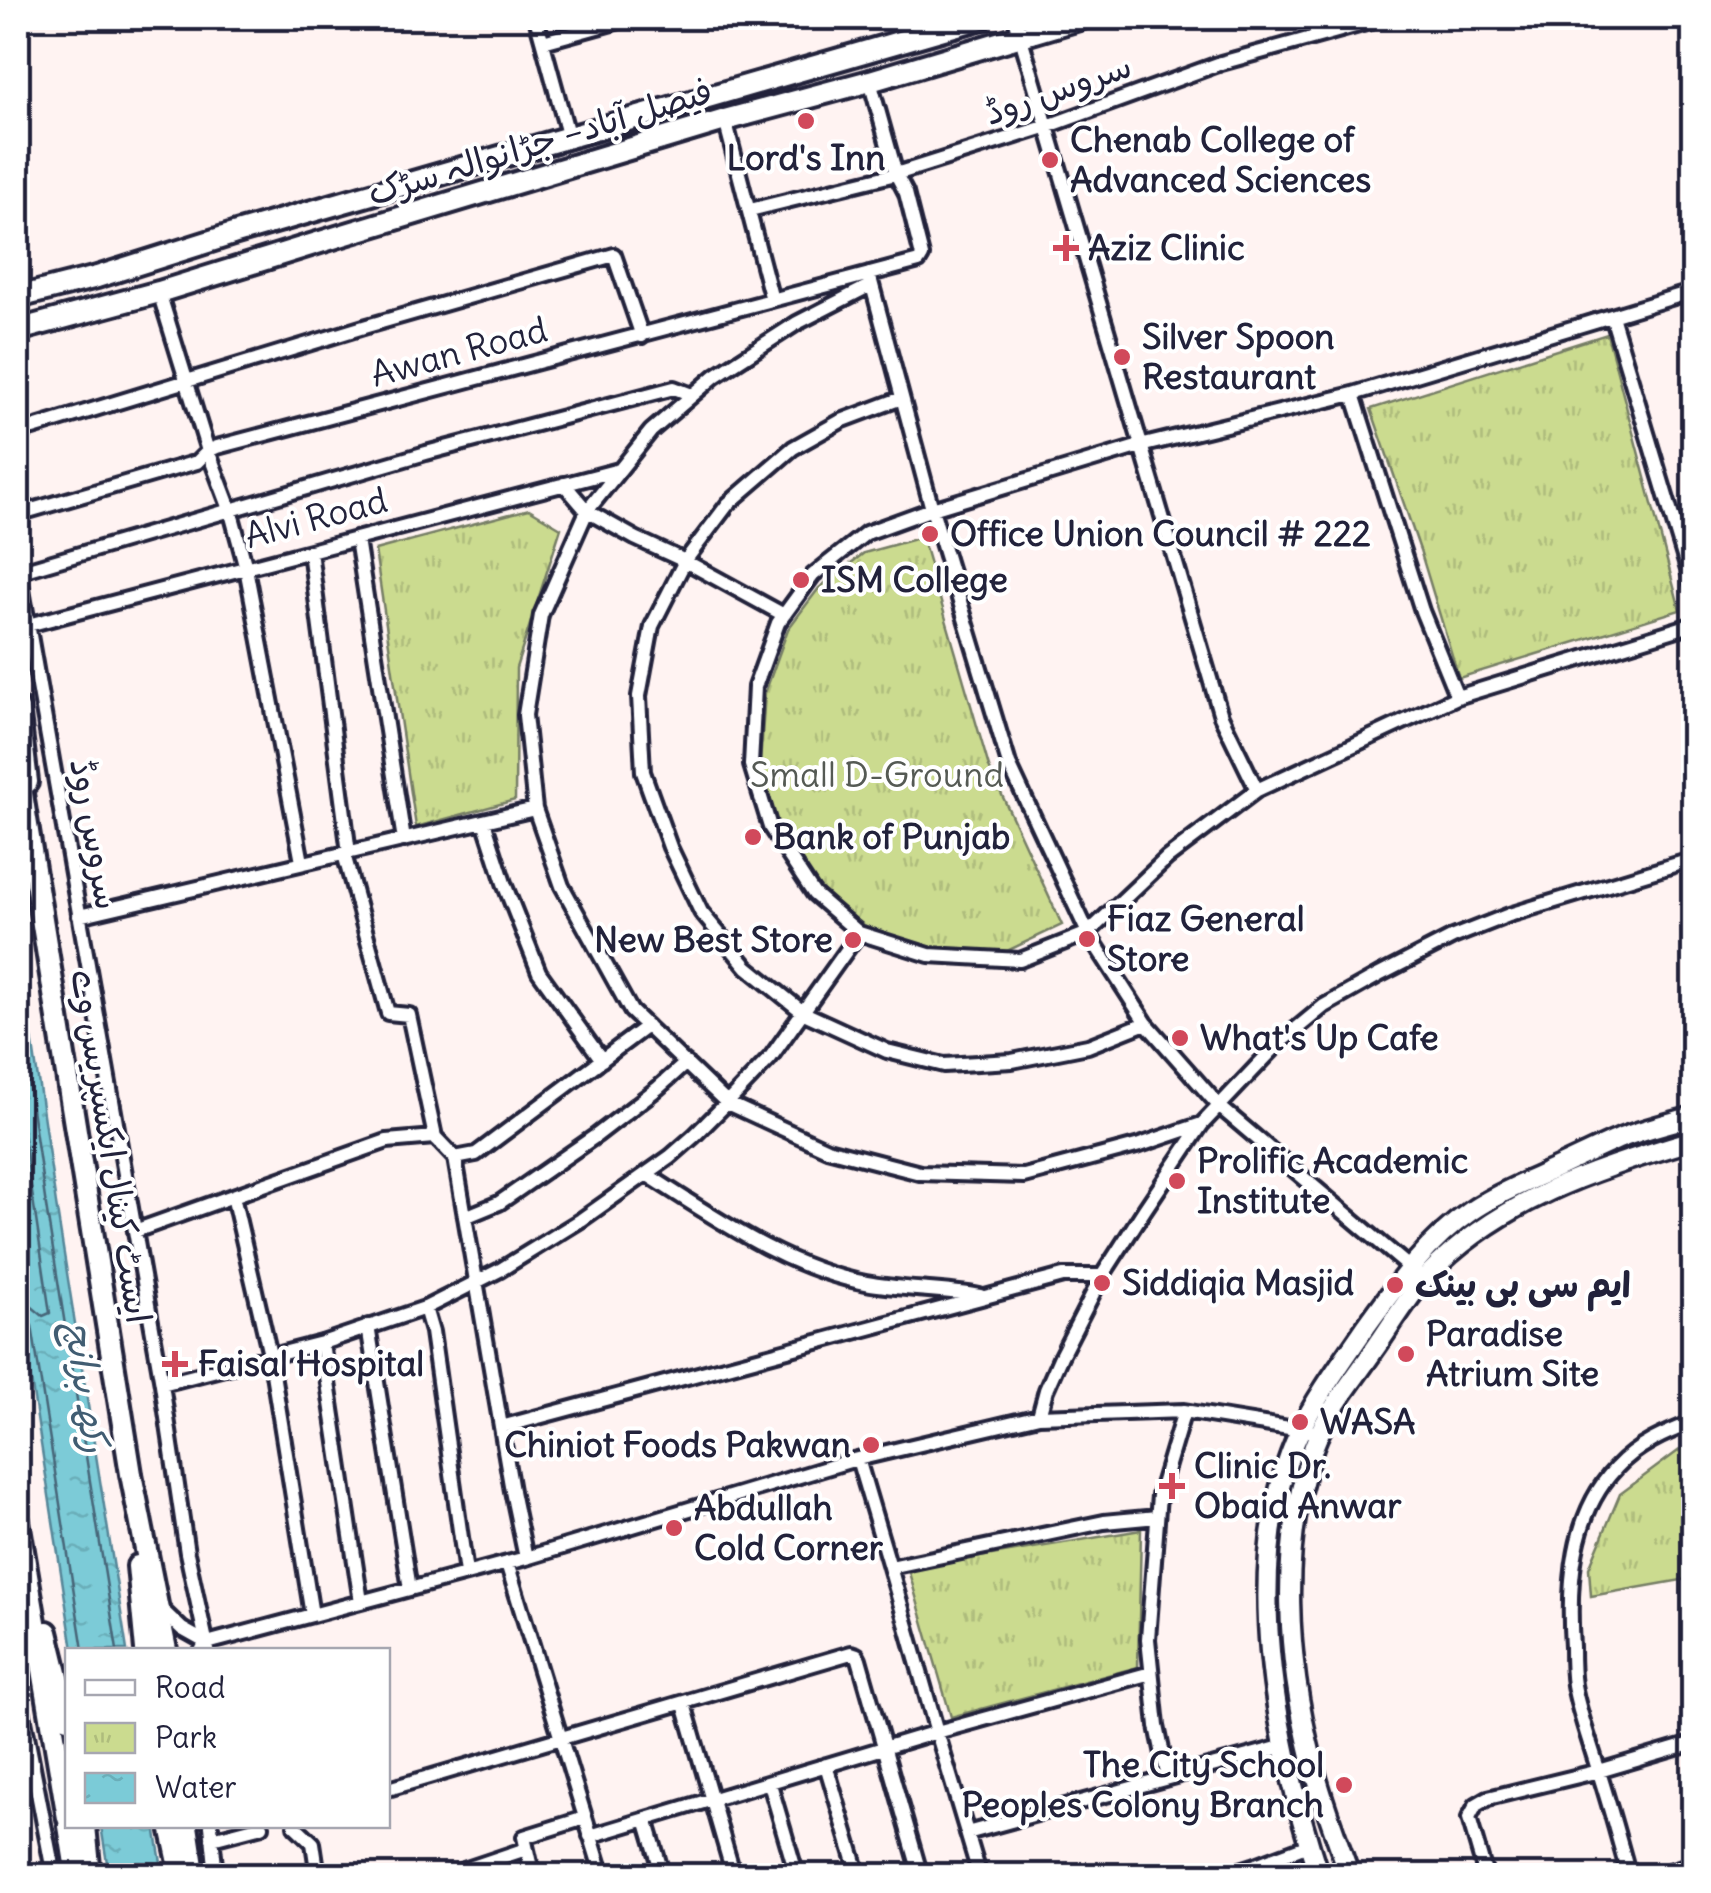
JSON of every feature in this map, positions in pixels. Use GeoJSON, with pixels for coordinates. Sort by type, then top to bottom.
{"type":"FeatureCollection","features":[{"type":"Feature","properties":{"kind":"main road","name":"فیصل آباد– جڑانوالہ سڑک"},"geometry":{"type":"LineString","coordinates":[[18,297],[982,18]]}},
{"type":"Feature","properties":{"kind":"main road","name":"فیصل آباد– جڑانوالہ سڑک"},"geometry":{"type":"LineString","coordinates":[[18,330],[159,292],[725,120],[870,81],[1018,27],[1082,18]]}},
{"type":"Feature","properties":{"kind":"main road"},"geometry":{"type":"LineString","coordinates":[[18,288],[55,287]]}},
{"type":"Feature","properties":{"kind":"main road"},"geometry":{"type":"LineString","coordinates":[[18,346],[60,318]]}},
{"type":"Feature","properties":{"kind":"main road"},"geometry":{"type":"LineString","coordinates":[[18,708],[62,1042]]}},
{"type":"Feature","properties":{"kind":"main road","name":"ایسٹ کینال ایکسپریس وے"},"geometry":{"type":"LineString","coordinates":[[18,769],[131,1474],[166,1648]]}},
{"type":"Feature","properties":{"kind":"main road"},"geometry":{"type":"LineString","coordinates":[[131,1474],[146,1648]]}},
{"type":"Feature","properties":{"kind":"main road"},"geometry":{"type":"LineString","coordinates":[[18,1508],[65,1705]]}},
{"type":"Feature","properties":{"kind":"main road"},"geometry":{"type":"LineString","coordinates":[[18,1522],[65,1801]]}},
{"type":"Feature","properties":{"kind":"main road"},"geometry":{"type":"LineString","coordinates":[[69,1828],[77,1876]]}},
{"type":"Feature","properties":{"kind":"main road"},"geometry":{"type":"LineString","coordinates":[[86,1828],[90,1876]]}},
{"type":"Feature","properties":{"kind":"main road"},"geometry":{"type":"LineString","coordinates":[[171,1828],[182,1876]]}},
{"type":"Feature","properties":{"kind":"main road"},"geometry":{"type":"LineString","coordinates":[[187,1828],[194,1876]]}},
{"type":"Feature","properties":{"kind":"street"},"geometry":{"type":"LineString","coordinates":[[536,18],[570,138]]}},
{"type":"Feature","properties":{"kind":"street"},"geometry":{"type":"LineString","coordinates":[[542,42],[630,18]]}},
{"type":"Feature","properties":{"kind":"street","name":"سروس روڈ"},"geometry":{"type":"LineString","coordinates":[[750,210],[896,174],[1048,126],[1221,63],[1384,18]]}},
{"type":"Feature","properties":{"kind":"street"},"geometry":{"type":"LineString","coordinates":[[1018,27],[1221,716],[1257,790]]}},
{"type":"Feature","properties":{"kind":"street"},"geometry":{"type":"LineString","coordinates":[[870,81],[896,174]]}},
{"type":"Feature","properties":{"kind":"street"},"geometry":{"type":"LineString","coordinates":[[725,120],[772,300]]}},
{"type":"Feature","properties":{"kind":"street","name":"Awan Road"},"geometry":{"type":"LineString","coordinates":[[18,514],[197,462],[208,451],[772,300],[870,279],[922,259],[906,193],[896,174]]}},
{"type":"Feature","properties":{"kind":"street"},"geometry":{"type":"LineString","coordinates":[[18,430],[614,255],[642,336]]}},
{"type":"Feature","properties":{"kind":"street"},"geometry":{"type":"LineString","coordinates":[[1202,1124],[1024,1176],[920,1173],[828,1149],[727,1103],[631,1012],[562,886],[535,809],[526,716],[541,615],[588,510],[651,431],[715,376],[870,279],[932,509],[1009,764],[1088,932],[1146,1023],[1220,1107],[1408,1267]]}},
{"type":"Feature","properties":{"kind":"street"},"geometry":{"type":"LineString","coordinates":[[1694,291],[1353,394],[1140,446],[866,533],[813,576],[778,623],[755,687],[751,765],[770,827],[814,894],[858,933],[929,955],[1020,960],[1088,932],[1167,858],[1257,790],[1458,697],[1694,624]]}},
{"type":"Feature","properties":{"kind":"street"},"geometry":{"type":"LineString","coordinates":[[159,292],[246,568],[302,862]]}},
{"type":"Feature","properties":{"kind":"street"},"geometry":{"type":"LineString","coordinates":[[1612,316],[1694,590]]}},
{"type":"Feature","properties":{"kind":"street"},"geometry":{"type":"LineString","coordinates":[[18,570],[426,453],[674,388],[692,395]]}},
{"type":"Feature","properties":{"kind":"street"},"geometry":{"type":"LineString","coordinates":[[1353,394],[1422,611],[1458,697]]}},
{"type":"Feature","properties":{"kind":"street"},"geometry":{"type":"LineString","coordinates":[[902,398],[841,421],[793,448],[728,504],[685,561],[652,626],[640,696],[643,772],[670,846],[701,912],[747,968],[804,1013],[887,1051],[944,1065],[1012,1061],[1088,1046],[1146,1023]]}},
{"type":"Feature","properties":{"kind":"street","name":"Alvi Road"},"geometry":{"type":"LineString","coordinates":[[24,618],[246,568],[619,470]]}},
{"type":"Feature","properties":{"kind":"street"},"geometry":{"type":"LineString","coordinates":[[564,484],[588,510],[635,538],[784,615]]}},
{"type":"Feature","properties":{"kind":"street"},"geometry":{"type":"LineString","coordinates":[[357,538],[404,840]]}},
{"type":"Feature","properties":{"kind":"street"},"geometry":{"type":"LineString","coordinates":[[310,551],[347,853],[388,1013],[409,1015],[435,1137],[455,1158],[526,1558]]}},
{"type":"Feature","properties":{"kind":"street","name":"سروس روڈ"},"geometry":{"type":"LineString","coordinates":[[18,570],[205,1648]]}},
{"type":"Feature","properties":{"kind":"street"},"geometry":{"type":"LineString","coordinates":[[79,916],[535,809]]}},
{"type":"Feature","properties":{"kind":"street"},"geometry":{"type":"LineString","coordinates":[[484,821],[539,972],[602,1060]]}},
{"type":"Feature","properties":{"kind":"street"},"geometry":{"type":"LineString","coordinates":[[1039,1416],[1046,1390],[1102,1276],[1202,1124],[1278,1043],[1324,1006],[1453,938],[1509,915],[1694,859]]}},
{"type":"Feature","properties":{"kind":"street"},"geometry":{"type":"LineString","coordinates":[[162,1384],[322,1343],[425,1308],[478,1283],[582,1220],[694,1136],[727,1103],[770,1058],[858,933]]}},
{"type":"Feature","properties":{"kind":"street"},"geometry":{"type":"LineString","coordinates":[[455,1158],[476,1154],[646,1026]]}},
{"type":"Feature","properties":{"kind":"street"},"geometry":{"type":"LineString","coordinates":[[465,1217],[499,1203],[597,1135],[686,1064]]}},
{"type":"Feature","properties":{"kind":"street"},"geometry":{"type":"LineString","coordinates":[[1319,1876],[1285,1746],[1273,1674],[1267,1568],[1273,1523],[1301,1430],[1351,1348],[1408,1267],[1450,1227],[1500,1194],[1622,1138],[1694,1116]]}},
{"type":"Feature","properties":{"kind":"street"},"geometry":{"type":"LineString","coordinates":[[135,1230],[387,1140],[435,1137]]}},
{"type":"Feature","properties":{"kind":"street"},"geometry":{"type":"LineString","coordinates":[[1350,1876],[1312,1764],[1294,1658],[1290,1551],[1305,1475],[1320,1433],[1424,1279],[1483,1227],[1528,1200],[1594,1172],[1694,1140]]}},
{"type":"Feature","properties":{"kind":"street"},"geometry":{"type":"LineString","coordinates":[[646,1174],[726,1225],[808,1267],[866,1284],[988,1297]]}},
{"type":"Feature","properties":{"kind":"street"},"geometry":{"type":"LineString","coordinates":[[233,1196],[270,1354],[312,1615]]}},
{"type":"Feature","properties":{"kind":"street"},"geometry":{"type":"LineString","coordinates":[[501,1428],[1063,1276],[1102,1276]]}},
{"type":"Feature","properties":{"kind":"street"},"geometry":{"type":"LineString","coordinates":[[425,1308],[432,1332],[466,1573]]}},
{"type":"Feature","properties":{"kind":"street"},"geometry":{"type":"LineString","coordinates":[[368,1326],[410,1589]]}},
{"type":"Feature","properties":{"kind":"street"},"geometry":{"type":"LineString","coordinates":[[322,1343],[361,1602]]}},
{"type":"Feature","properties":{"kind":"street"},"geometry":{"type":"LineString","coordinates":[[158,1606],[205,1648],[858,1459],[1039,1416],[1184,1411],[1320,1433]]}},
{"type":"Feature","properties":{"kind":"street"},"geometry":{"type":"LineString","coordinates":[[1168,1778],[1156,1726],[1148,1639],[1158,1494],[1184,1411]]}},
{"type":"Feature","properties":{"kind":"street"},"geometry":{"type":"LineString","coordinates":[[1629,1876],[1574,1684],[1570,1628],[1573,1568],[1587,1510],[1604,1481],[1638,1449],[1694,1422]]}},
{"type":"Feature","properties":{"kind":"street"},"geometry":{"type":"LineString","coordinates":[[858,1459],[980,1876]]}},
{"type":"Feature","properties":{"kind":"street"},"geometry":{"type":"LineString","coordinates":[[890,1567],[1104,1522],[1157,1517]]}},
{"type":"Feature","properties":{"kind":"street"},"geometry":{"type":"LineString","coordinates":[[507,1563],[603,1876]]}},
{"type":"Feature","properties":{"kind":"street"},"geometry":{"type":"LineString","coordinates":[[390,1788],[852,1653],[859,1659],[921,1876]]}},
{"type":"Feature","properties":{"kind":"street"},"geometry":{"type":"LineString","coordinates":[[590,1836],[937,1732],[1151,1673]]}},
{"type":"Feature","properties":{"kind":"street"},"geometry":{"type":"LineString","coordinates":[[18,1689],[54,1876]]}},
{"type":"Feature","properties":{"kind":"street"},"geometry":{"type":"LineString","coordinates":[[684,1704],[734,1876]]}},
{"type":"Feature","properties":{"kind":"street"},"geometry":{"type":"LineString","coordinates":[[1486,1876],[1470,1818],[1476,1805],[1488,1798],[1694,1743]]}},
{"type":"Feature","properties":{"kind":"street"},"geometry":{"type":"LineString","coordinates":[[967,1833],[1285,1746]]}},
{"type":"Feature","properties":{"kind":"street"},"geometry":{"type":"LineString","coordinates":[[826,1765],[858,1876]]}},
{"type":"Feature","properties":{"kind":"street"},"geometry":{"type":"LineString","coordinates":[[770,1784],[796,1876]]}},
{"type":"Feature","properties":{"kind":"street"},"geometry":{"type":"LineString","coordinates":[[532,1876],[524,1837],[585,1818]]}},
{"type":"Feature","properties":{"kind":"street"},"geometry":{"type":"LineString","coordinates":[[646,1819],[663,1876]]}},
{"type":"Feature","properties":{"kind":"street"},"geometry":{"type":"LineString","coordinates":[[297,1828],[313,1843],[318,1876]]}},
{"type":"Feature","properties":{"kind":"street"},"geometry":{"type":"LineString","coordinates":[[216,1876],[211,1832],[235,1829]]}},
{"type":"Feature","properties":{"kind":"street"},"geometry":{"type":"LineString","coordinates":[[1222,1876],[1309,1845]]}},
{"type":"Feature","properties":{"kind":"street"},"geometry":{"type":"LineString","coordinates":[[446,1876],[526,1849]]}},
{"type":"Feature","properties":{"kind":"street"},"geometry":{"type":"LineString","coordinates":[[1656,1876],[1694,1863]]}},
{"type":"Feature","properties":{"kind":"green space"},"geometry":{"type":"Polygon","coordinates":[[[1607,334],[1680,610],[1459,678],[1371,409],[1607,334]]]}},
{"type":"Feature","properties":{"kind":"green space"},"geometry":{"type":"Polygon","coordinates":[[[529,509],[561,528],[516,668],[515,800],[416,827],[375,550],[529,509]]]}},
{"type":"Feature","properties":{"kind":"green space","name":"Small D-Ground"},"geometry":{"type":"Polygon","coordinates":[[[922,537],[989,767],[1062,925],[1007,951],[927,949],[868,928],[816,889],[778,826],[760,764],[765,693],[788,629],[819,588],[864,553],[922,537]]]}},
{"type":"Feature","properties":{"kind":"green space"},"geometry":{"type":"Polygon","coordinates":[[[1693,1440],[1693,1578],[1591,1596],[1589,1568],[1620,1494],[1693,1440]]]}},
{"type":"Feature","properties":{"kind":"green space"},"geometry":{"type":"Polygon","coordinates":[[[1141,1530],[1138,1667],[951,1717],[908,1569],[1141,1530]]]}},
{"type":"Feature","properties":{"kind":"water"},"geometry":{"type":"Polygon","coordinates":[[[18,941],[127,1648],[73,1648],[18,1296],[18,941]]]}},
{"type":"Feature","properties":{"kind":"water"},"geometry":{"type":"Polygon","coordinates":[[[101,1828],[155,1828],[163,1875],[109,1875],[101,1828]]]}},
{"type":"Feature","properties":{"kind":"place","name":"Lord's Inn"},"geometry":{"type":"Point","coordinates":[806,121]}},
{"type":"Feature","properties":{"kind":"place","name":"Chenab College of Advanced Sciences"},"geometry":{"type":"Point","coordinates":[1050,160]}},
{"type":"Feature","properties":{"kind":"place","name":"Aziz Clinic"},"geometry":{"type":"Point","coordinates":[1066,248]}},
{"type":"Feature","properties":{"kind":"place","name":"Silver Spoon Restaurant"},"geometry":{"type":"Point","coordinates":[1122,357]}},
{"type":"Feature","properties":{"kind":"place","name":"Office Union Council # 222"},"geometry":{"type":"Point","coordinates":[930,534]}},
{"type":"Feature","properties":{"kind":"place","name":"ISM College"},"geometry":{"type":"Point","coordinates":[801,580]}},
{"type":"Feature","properties":{"kind":"place","name":"Bank of Punjab"},"geometry":{"type":"Point","coordinates":[753,837]}},
{"type":"Feature","properties":{"kind":"place","name":"Fiaz General Store"},"geometry":{"type":"Point","coordinates":[1087,939]}},
{"type":"Feature","properties":{"kind":"place","name":"New Best Store"},"geometry":{"type":"Point","coordinates":[853,940]}},
{"type":"Feature","properties":{"kind":"place","name":"What's Up Cafe"},"geometry":{"type":"Point","coordinates":[1180,1038]}},
{"type":"Feature","properties":{"kind":"place","name":"Prolific Academic Institute"},"geometry":{"type":"Point","coordinates":[1177,1181]}},
{"type":"Feature","properties":{"kind":"place","name":"Siddiqia Masjid"},"geometry":{"type":"Point","coordinates":[1102,1283]}},
{"type":"Feature","properties":{"kind":"place","name":"ایم سی بی بینک"},"geometry":{"type":"Point","coordinates":[1395,1285]}},
{"type":"Feature","properties":{"kind":"place","name":"Paradise Atrium Site"},"geometry":{"type":"Point","coordinates":[1406,1354]}},
{"type":"Feature","properties":{"kind":"place","name":"Faisal Hospital"},"geometry":{"type":"Point","coordinates":[175,1364]}},
{"type":"Feature","properties":{"kind":"place","name":"WASA"},"geometry":{"type":"Point","coordinates":[1300,1422]}},
{"type":"Feature","properties":{"kind":"place","name":"Chiniot Foods Pakwan"},"geometry":{"type":"Point","coordinates":[871,1445]}},
{"type":"Feature","properties":{"kind":"place","name":"Clinic Dr. Obaid Anwar"},"geometry":{"type":"Point","coordinates":[1172,1486]}},
{"type":"Feature","properties":{"kind":"place","name":"Abdullah Cold Corner"},"geometry":{"type":"Point","coordinates":[674,1528]}},
{"type":"Feature","properties":{"kind":"place","name":"The City School Peoples Colony Branch"},"geometry":{"type":"Point","coordinates":[1344,1785]}},
{"type":"Feature","properties":{"kind":"water label","name":"رکھ برانچ"},"geometry":{"type":"Point","coordinates":[87,1387]}}]}
